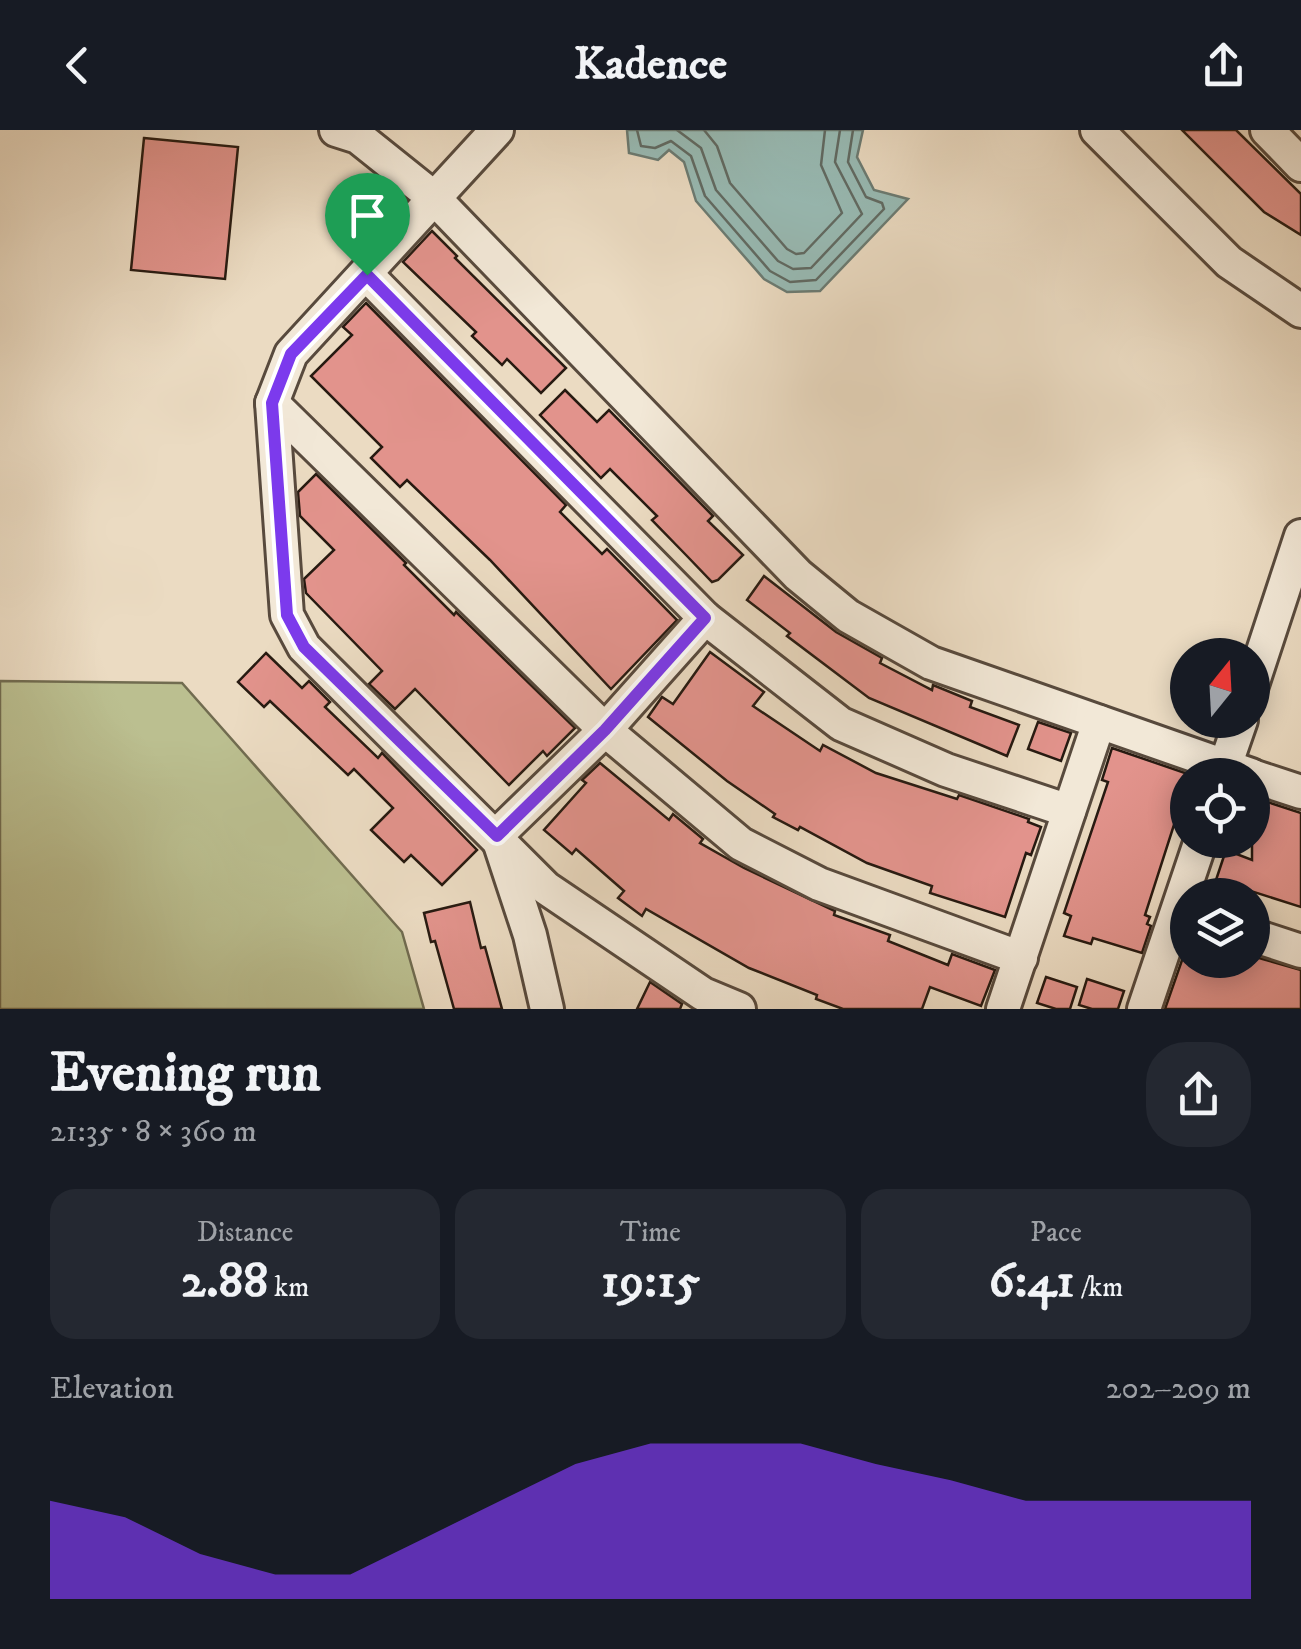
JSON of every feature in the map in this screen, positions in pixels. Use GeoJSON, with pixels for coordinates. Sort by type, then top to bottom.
{"type":"FeatureCollection","features":[{"type":"Feature","properties":{"kind":"street"},"geometry":{"type":"LineString","coordinates":[[336,130],[358,137],[434,198],[798,575],[848,616],[930,663],[1197,758]]}},
{"type":"Feature","properties":{"kind":"street"},"geometry":{"type":"LineString","coordinates":[[497,130],[291,354],[272,403],[287,615],[304,647],[546,888],[703,994],[739,1009]]}},
{"type":"Feature","properties":{"kind":"street"},"geometry":{"type":"LineString","coordinates":[[1097,130],[1229,262],[1301,311]]}},
{"type":"Feature","properties":{"kind":"street"},"geometry":{"type":"LineString","coordinates":[[1266,130],[1301,165]]}},
{"type":"Feature","properties":{"kind":"street"},"geometry":{"type":"LineString","coordinates":[[367,275],[705,618],[840,724],[946,770],[1069,812]]}},
{"type":"Feature","properties":{"kind":"street"},"geometry":{"type":"LineString","coordinates":[[272,403],[605,730],[741,844],[819,884],[1021,958]]}},
{"type":"Feature","properties":{"kind":"street"},"geometry":{"type":"LineString","coordinates":[[1270,653],[1288,621],[1301,536]]}},
{"type":"Feature","properties":{"kind":"street"},"geometry":{"type":"LineString","coordinates":[[497,836],[605,730],[705,618]]}},
{"type":"Feature","properties":{"kind":"street"},"geometry":{"type":"LineString","coordinates":[[1003,1009],[1099,722]]}},
{"type":"Feature","properties":{"kind":"street"},"geometry":{"type":"LineString","coordinates":[[1270,783],[1301,792]]}},
{"type":"Feature","properties":{"kind":"street"},"geometry":{"type":"LineString","coordinates":[[497,836],[530,935],[547,1009]]}},
{"type":"Feature","properties":{"kind":"street"},"geometry":{"type":"LineString","coordinates":[[1270,941],[1301,952]]}},
{"type":"Feature","properties":{"kind":"street"},"geometry":{"type":"LineString","coordinates":[[1144,1009],[1170,944]]}},
{"type":"Feature","properties":{"kind":"green space"},"geometry":{"type":"Polygon","coordinates":[[[0,681],[182,683],[402,932],[424,1009],[0,1009],[0,681]]]}},
{"type":"Feature","properties":{"kind":"water"},"geometry":{"type":"Polygon","coordinates":[[[627,130],[863,130],[857,157],[874,190],[908,199],[820,291],[787,292],[764,279],[696,201],[684,162],[669,150],[658,160],[629,153],[627,130]]]}},
{"type":"Feature","properties":{"kind":"building"},"geometry":{"type":"Polygon","coordinates":[[[1182,130],[1236,130],[1301,194],[1301,235],[1264,212],[1182,130]]]}},
{"type":"Feature","properties":{"kind":"building"},"geometry":{"type":"Polygon","coordinates":[[[144,138],[238,147],[225,279],[131,270],[144,138]]]}},
{"type":"Feature","properties":{"kind":"building"},"geometry":{"type":"Polygon","coordinates":[[[432,231],[566,368],[541,393],[507,359],[502,365],[472,336],[476,332],[403,262],[432,231]]]}},
{"type":"Feature","properties":{"kind":"building"},"geometry":{"type":"Polygon","coordinates":[[[366,303],[566,505],[560,512],[602,554],[607,549],[677,620],[611,689],[490,560],[407,480],[400,487],[371,458],[382,447],[311,376],[352,335],[343,327],[366,303]]]}},
{"type":"Feature","properties":{"kind":"building"},"geometry":{"type":"Polygon","coordinates":[[[565,390],[597,422],[609,410],[713,516],[708,521],[743,555],[718,580],[712,582],[652,520],[657,516],[610,469],[601,478],[540,415],[565,390]]]}},
{"type":"Feature","properties":{"kind":"building"},"geometry":{"type":"Polygon","coordinates":[[[316,474],[454,615],[456,612],[575,728],[547,756],[543,751],[509,785],[415,689],[395,709],[369,684],[382,671],[306,593],[304,579],[334,550],[300,516],[298,492],[316,474]]]}},
{"type":"Feature","properties":{"kind":"building"},"geometry":{"type":"Polygon","coordinates":[[[764,576],[836,632],[882,658],[880,663],[932,690],[933,685],[972,701],[970,707],[1019,725],[1007,756],[869,698],[787,636],[790,633],[747,600],[764,576]]]}},
{"type":"Feature","properties":{"kind":"building"},"geometry":{"type":"Polygon","coordinates":[[[710,652],[764,692],[753,706],[820,751],[823,745],[876,773],[957,799],[959,795],[1029,819],[1028,822],[1041,827],[1031,855],[1026,853],[1005,917],[930,893],[932,886],[867,863],[773,817],[775,814],[648,717],[662,697],[673,704],[710,652]]]}},
{"type":"Feature","properties":{"kind":"building"},"geometry":{"type":"Polygon","coordinates":[[[266,653],[302,688],[309,681],[330,702],[325,707],[378,758],[382,753],[477,850],[442,885],[411,855],[404,862],[371,830],[393,808],[354,769],[348,775],[270,701],[264,707],[238,682],[266,653]]]}},
{"type":"Feature","properties":{"kind":"building"},"geometry":{"type":"Polygon","coordinates":[[[1038,722],[1071,733],[1061,761],[1028,749],[1038,722]]]}},
{"type":"Feature","properties":{"kind":"building"},"geometry":{"type":"Polygon","coordinates":[[[1112,748],[1170,768],[1170,837],[1145,915],[1150,917],[1147,924],[1151,926],[1142,953],[1093,938],[1091,944],[1064,936],[1071,916],[1064,913],[1108,782],[1102,780],[1112,748]]]}},
{"type":"Feature","properties":{"kind":"building"},"geometry":{"type":"Polygon","coordinates":[[[600,763],[669,820],[673,814],[703,839],[700,843],[744,868],[835,911],[834,915],[890,935],[888,941],[948,965],[952,954],[995,970],[981,1006],[930,987],[922,1009],[843,1009],[749,968],[646,909],[642,916],[618,898],[624,891],[576,849],[572,854],[544,830],[600,763]]]}},
{"type":"Feature","properties":{"kind":"building"},"geometry":{"type":"Polygon","coordinates":[[[1270,803],[1301,813],[1301,907],[1270,897],[1270,878],[1217,878],[1223,858],[1270,858],[1270,803]]]}},
{"type":"Feature","properties":{"kind":"building"},"geometry":{"type":"Polygon","coordinates":[[[470,902],[502,1009],[454,1009],[435,941],[431,942],[424,913],[470,902]]]}},
{"type":"Feature","properties":{"kind":"building"},"geometry":{"type":"Polygon","coordinates":[[[1270,961],[1301,970],[1301,1009],[1165,1009],[1176,978],[1270,978],[1270,961]]]}},
{"type":"Feature","properties":{"kind":"building"},"geometry":{"type":"Polygon","coordinates":[[[1046,977],[1077,987],[1070,1009],[1037,1003],[1046,977]]]}},
{"type":"Feature","properties":{"kind":"building"},"geometry":{"type":"Polygon","coordinates":[[[1087,979],[1124,991],[1118,1009],[1079,1005],[1087,979]]]}},
{"type":"Feature","properties":{"kind":"building"},"geometry":{"type":"Polygon","coordinates":[[[650,982],[682,1004],[680,1009],[637,1009],[650,982]]]}},
{"type":"Feature","properties":{"kind":"route"},"geometry":{"type":"LineString","coordinates":[[367,275],[705,618],[605,730],[497,836],[304,647],[287,615],[272,403],[291,354],[367,275]]}}]}
